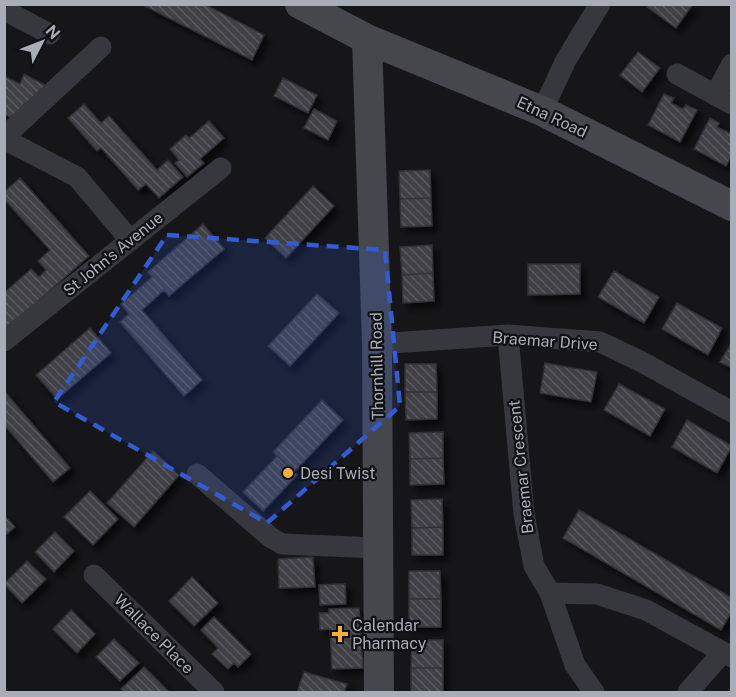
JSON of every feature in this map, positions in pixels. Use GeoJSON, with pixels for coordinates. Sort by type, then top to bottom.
{"type":"FeatureCollection","features":[{"type":"Feature","properties":{"kind":"street","name":"Etna Road"},"geometry":{"type":"LineString","coordinates":[[300,4],[367,39],[542,111],[732,206]]}},
{"type":"Feature","properties":{"kind":"street"},"geometry":{"type":"LineString","coordinates":[[542,111],[566,60],[600,4]]}},
{"type":"Feature","properties":{"kind":"street"},"geometry":{"type":"LineString","coordinates":[[4,10],[50,34]]}},
{"type":"Feature","properties":{"kind":"street","name":"Thornhill Road"},"geometry":{"type":"LineString","coordinates":[[367,39],[377,344],[379,693]]}},
{"type":"Feature","properties":{"kind":"street"},"geometry":{"type":"LineString","coordinates":[[101,47],[4,138],[77,177],[130,240]]}},
{"type":"Feature","properties":{"kind":"street"},"geometry":{"type":"LineString","coordinates":[[677,74],[723,99],[732,64]]}},
{"type":"Feature","properties":{"kind":"street","name":"St John's Avenue"},"geometry":{"type":"LineString","coordinates":[[4,341],[220,168]]}},
{"type":"Feature","properties":{"kind":"street","name":"Braemar Drive"},"geometry":{"type":"LineString","coordinates":[[377,344],[508,335],[600,342],[642,362],[732,412]]}},
{"type":"Feature","properties":{"kind":"street","name":"Braemar Crescent"},"geometry":{"type":"LineString","coordinates":[[508,335],[524,514],[534,566],[550,593],[575,665],[594,693]]}},
{"type":"Feature","properties":{"kind":"street"},"geometry":{"type":"LineString","coordinates":[[197,474],[270,537],[282,544],[378,548]]}},
{"type":"Feature","properties":{"kind":"street","name":"Wallace Place"},"geometry":{"type":"LineString","coordinates":[[94,575],[214,693]]}},
{"type":"Feature","properties":{"kind":"street"},"geometry":{"type":"LineString","coordinates":[[550,593],[597,594],[646,610],[727,654],[688,693]]}},
{"type":"Feature","properties":{"kind":"highlighted area"},"geometry":{"type":"Polygon","coordinates":[[[167,235],[385,250],[400,406],[267,523],[54,402],[167,235]]]}},
{"type":"Feature","properties":{"kind":"building"},"geometry":{"type":"Polygon","coordinates":[[[141,4],[204,4],[264,35],[252,60],[141,4]]]}},
{"type":"Feature","properties":{"kind":"building"},"geometry":{"type":"Polygon","coordinates":[[[649,4],[693,4],[676,28],[647,7],[649,4]]]}},
{"type":"Feature","properties":{"kind":"building"},"geometry":{"type":"Polygon","coordinates":[[[638,52],[660,68],[642,92],[620,75],[638,52]]]}},
{"type":"Feature","properties":{"kind":"building"},"geometry":{"type":"Polygon","coordinates":[[[24,74],[45,85],[34,108],[24,104],[16,120],[4,114],[4,76],[20,84],[24,74]]]}},
{"type":"Feature","properties":{"kind":"building"},"geometry":{"type":"Polygon","coordinates":[[[283,78],[317,95],[308,113],[274,96],[283,78]]]}},
{"type":"Feature","properties":{"kind":"building"},"geometry":{"type":"Polygon","coordinates":[[[664,94],[674,98],[671,103],[683,109],[686,105],[697,110],[680,142],[648,125],[664,94]]]}},
{"type":"Feature","properties":{"kind":"building"},"geometry":{"type":"Polygon","coordinates":[[[84,104],[101,123],[109,116],[157,170],[168,160],[183,177],[159,198],[146,184],[138,190],[101,148],[97,151],[68,118],[84,104]]]}},
{"type":"Feature","properties":{"kind":"building"},"geometry":{"type":"Polygon","coordinates":[[[314,109],[337,121],[328,140],[304,128],[314,109]]]}},
{"type":"Feature","properties":{"kind":"building"},"geometry":{"type":"Polygon","coordinates":[[[710,118],[719,123],[717,127],[729,133],[732,129],[732,155],[726,166],[694,149],[710,118]]]}},
{"type":"Feature","properties":{"kind":"building"},"geometry":{"type":"Polygon","coordinates":[[[209,121],[224,138],[200,159],[204,163],[187,177],[175,163],[179,160],[170,149],[186,135],[189,138],[209,121]]]}},
{"type":"Feature","properties":{"kind":"building"},"geometry":{"type":"Polygon","coordinates":[[[430,170],[431,198],[400,199],[399,171],[430,170]]]}},
{"type":"Feature","properties":{"kind":"building"},"geometry":{"type":"Polygon","coordinates":[[[20,178],[89,256],[4,331],[4,293],[31,269],[39,277],[46,270],[38,261],[50,250],[4,199],[4,192],[20,178]]]}},
{"type":"Feature","properties":{"kind":"building"},"geometry":{"type":"Polygon","coordinates":[[[313,186],[334,206],[286,258],[265,238],[313,186]]]}},
{"type":"Feature","properties":{"kind":"building"},"geometry":{"type":"Polygon","coordinates":[[[431,198],[432,226],[401,227],[400,199],[431,198]]]}},
{"type":"Feature","properties":{"kind":"building"},"geometry":{"type":"Polygon","coordinates":[[[203,224],[224,249],[169,296],[164,290],[142,310],[202,380],[184,396],[120,322],[129,314],[121,304],[152,277],[148,272],[203,224]]]}},
{"type":"Feature","properties":{"kind":"building"},"geometry":{"type":"Polygon","coordinates":[[[432,245],[433,273],[402,275],[400,247],[432,245]]]}},
{"type":"Feature","properties":{"kind":"building"},"geometry":{"type":"Polygon","coordinates":[[[528,264],[580,264],[580,294],[528,295],[528,264]]]}},
{"type":"Feature","properties":{"kind":"building"},"geometry":{"type":"Polygon","coordinates":[[[614,271],[659,297],[644,323],[598,297],[614,271]]]}},
{"type":"Feature","properties":{"kind":"building"},"geometry":{"type":"Polygon","coordinates":[[[433,273],[434,301],[403,303],[402,275],[433,273]]]}},
{"type":"Feature","properties":{"kind":"building"},"geometry":{"type":"Polygon","coordinates":[[[317,294],[339,313],[290,366],[268,346],[317,294]]]}},
{"type":"Feature","properties":{"kind":"building"},"geometry":{"type":"Polygon","coordinates":[[[677,303],[722,328],[708,355],[662,329],[677,303]]]}},
{"type":"Feature","properties":{"kind":"building"},"geometry":{"type":"Polygon","coordinates":[[[90,328],[111,353],[57,399],[36,375],[90,328]]]}},
{"type":"Feature","properties":{"kind":"building"},"geometry":{"type":"Polygon","coordinates":[[[732,342],[732,368],[720,362],[732,342]]]}},
{"type":"Feature","properties":{"kind":"building"},"geometry":{"type":"Polygon","coordinates":[[[545,363],[597,372],[591,402],[540,393],[545,363]]]}},
{"type":"Feature","properties":{"kind":"building"},"geometry":{"type":"Polygon","coordinates":[[[405,364],[436,364],[437,392],[405,392],[405,364]]]}},
{"type":"Feature","properties":{"kind":"building"},"geometry":{"type":"Polygon","coordinates":[[[619,384],[665,409],[650,436],[604,410],[619,384]]]}},
{"type":"Feature","properties":{"kind":"building"},"geometry":{"type":"Polygon","coordinates":[[[5,392],[70,468],[53,482],[7,428],[4,430],[5,392]]]}},
{"type":"Feature","properties":{"kind":"building"},"geometry":{"type":"Polygon","coordinates":[[[405,392],[437,392],[437,419],[406,420],[405,392]]]}},
{"type":"Feature","properties":{"kind":"building"},"geometry":{"type":"Polygon","coordinates":[[[322,400],[343,420],[294,472],[273,452],[322,400]]]}},
{"type":"Feature","properties":{"kind":"building"},"geometry":{"type":"Polygon","coordinates":[[[687,420],[732,446],[717,473],[672,447],[687,420]]]}},
{"type":"Feature","properties":{"kind":"building"},"geometry":{"type":"Polygon","coordinates":[[[443,432],[443,458],[410,459],[409,433],[443,432]]]}},
{"type":"Feature","properties":{"kind":"building"},"geometry":{"type":"Polygon","coordinates":[[[153,451],[179,475],[134,527],[107,503],[153,451]]]}},
{"type":"Feature","properties":{"kind":"building"},"geometry":{"type":"Polygon","coordinates":[[[277,456],[297,475],[263,511],[243,492],[277,456]]]}},
{"type":"Feature","properties":{"kind":"building"},"geometry":{"type":"Polygon","coordinates":[[[443,458],[444,484],[410,485],[410,459],[443,458]]]}},
{"type":"Feature","properties":{"kind":"building"},"geometry":{"type":"Polygon","coordinates":[[[90,491],[118,519],[93,545],[64,517],[90,491]]]}},
{"type":"Feature","properties":{"kind":"building"},"geometry":{"type":"Polygon","coordinates":[[[442,499],[443,527],[412,528],[411,500],[442,499]]]}},
{"type":"Feature","properties":{"kind":"building"},"geometry":{"type":"Polygon","coordinates":[[[579,510],[732,598],[732,611],[721,630],[563,538],[579,510]]]}},
{"type":"Feature","properties":{"kind":"building"},"geometry":{"type":"Polygon","coordinates":[[[4,515],[15,527],[4,536],[4,515]]]}},
{"type":"Feature","properties":{"kind":"building"},"geometry":{"type":"Polygon","coordinates":[[[443,527],[443,555],[412,555],[412,528],[443,527]]]}},
{"type":"Feature","properties":{"kind":"building"},"geometry":{"type":"Polygon","coordinates":[[[55,532],[74,551],[54,572],[35,552],[55,532]]]}},
{"type":"Feature","properties":{"kind":"building"},"geometry":{"type":"Polygon","coordinates":[[[313,557],[315,587],[279,588],[278,559],[313,557]]]}},
{"type":"Feature","properties":{"kind":"building"},"geometry":{"type":"Polygon","coordinates":[[[27,561],[46,579],[22,603],[4,584],[27,561]]]}},
{"type":"Feature","properties":{"kind":"building"},"geometry":{"type":"Polygon","coordinates":[[[409,571],[440,571],[441,599],[409,599],[409,571]]]}},
{"type":"Feature","properties":{"kind":"building"},"geometry":{"type":"Polygon","coordinates":[[[192,577],[218,603],[194,626],[169,601],[192,577]]]}},
{"type":"Feature","properties":{"kind":"building"},"geometry":{"type":"Polygon","coordinates":[[[345,584],[346,604],[320,605],[319,585],[345,584]]]}},
{"type":"Feature","properties":{"kind":"building"},"geometry":{"type":"Polygon","coordinates":[[[409,599],[441,599],[441,627],[409,627],[409,599]]]}},
{"type":"Feature","properties":{"kind":"building"},"geometry":{"type":"Polygon","coordinates":[[[359,608],[363,668],[332,669],[330,629],[320,630],[319,613],[329,613],[329,609],[359,608]]]}},
{"type":"Feature","properties":{"kind":"building"},"geometry":{"type":"Polygon","coordinates":[[[71,610],[95,634],[77,653],[53,629],[71,610]]]}},
{"type":"Feature","properties":{"kind":"building"},"geometry":{"type":"Polygon","coordinates":[[[214,617],[251,654],[238,667],[234,663],[228,669],[212,654],[218,648],[201,630],[214,617]]]}},
{"type":"Feature","properties":{"kind":"building"},"geometry":{"type":"Polygon","coordinates":[[[114,639],[139,663],[120,681],[96,657],[114,639]]]}},
{"type":"Feature","properties":{"kind":"building"},"geometry":{"type":"Polygon","coordinates":[[[412,640],[443,640],[443,668],[411,668],[412,640]]]}},
{"type":"Feature","properties":{"kind":"building"},"geometry":{"type":"Polygon","coordinates":[[[144,667],[169,692],[125,692],[121,689],[144,667]]]}},
{"type":"Feature","properties":{"kind":"building"},"geometry":{"type":"Polygon","coordinates":[[[411,668],[443,668],[443,692],[411,692],[411,668]]]}},
{"type":"Feature","properties":{"kind":"building"},"geometry":{"type":"Polygon","coordinates":[[[304,672],[347,684],[344,692],[297,692],[304,672]]]}},
{"type":"Feature","properties":{"kind":"place","name":"Desi Twist"},"geometry":{"type":"Point","coordinates":[288,473]}},
{"type":"Feature","properties":{"kind":"place","name":"Calendar Pharmacy"},"geometry":{"type":"Point","coordinates":[340,634]}}]}
